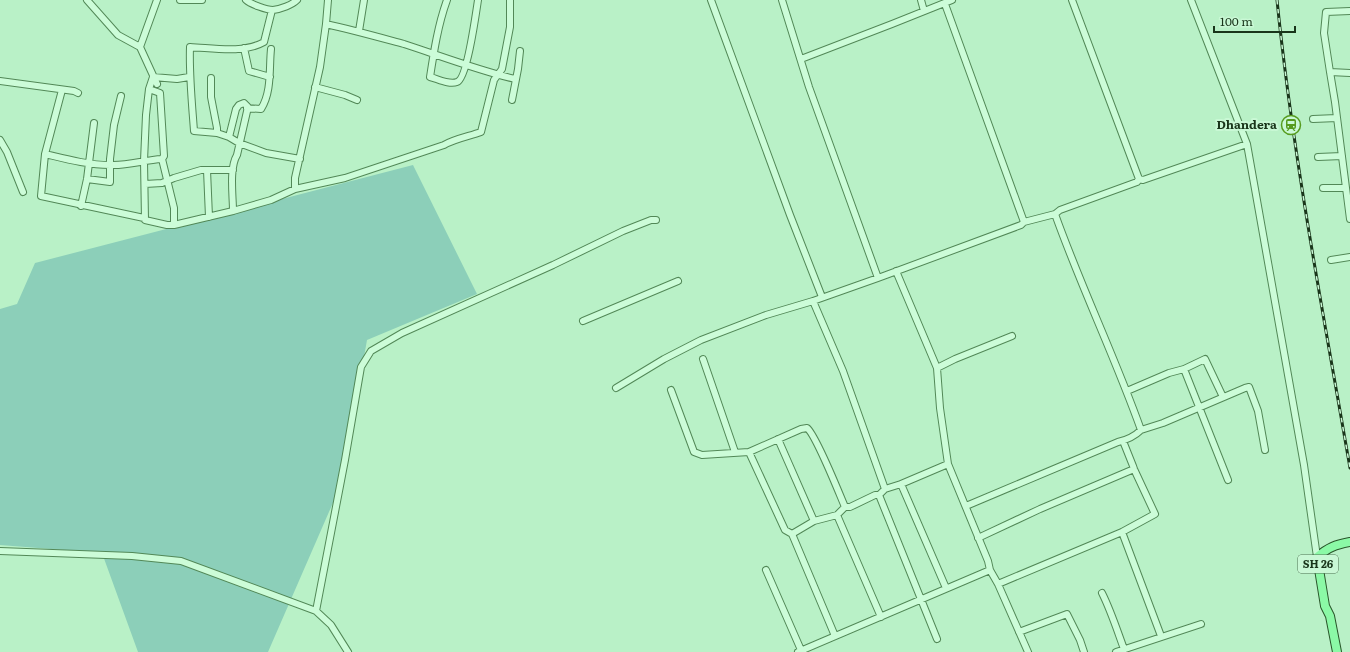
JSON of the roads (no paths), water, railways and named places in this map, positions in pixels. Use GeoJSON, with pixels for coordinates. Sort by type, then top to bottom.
{"type":"FeatureCollection","features":[{"type":"Feature","properties":{"kind":"main road","name":"SH 26"},"geometry":{"type":"LineString","coordinates":[[1337,652],[1330,616],[1325,606],[1317,557],[1327,548],[1350,542]]}},
{"type":"Feature","properties":{"kind":"main road"},"geometry":{"type":"LineString","coordinates":[[1325,606],[1324,612],[1332,652]]}},
{"type":"Feature","properties":{"kind":"street"},"geometry":{"type":"LineString","coordinates":[[87,0],[118,35],[140,47],[157,84]]}},
{"type":"Feature","properties":{"kind":"street"},"geometry":{"type":"LineString","coordinates":[[140,47],[157,0]]}},
{"type":"Feature","properties":{"kind":"street"},"geometry":{"type":"LineString","coordinates":[[180,0],[202,0]]}},
{"type":"Feature","properties":{"kind":"street"},"geometry":{"type":"LineString","coordinates":[[246,0],[249,4],[272,10],[293,4],[297,0]]}},
{"type":"Feature","properties":{"kind":"street"},"geometry":{"type":"LineString","coordinates":[[295,189],[295,178],[320,67],[328,0]]}},
{"type":"Feature","properties":{"kind":"street"},"geometry":{"type":"LineString","coordinates":[[359,31],[364,0]]}},
{"type":"Feature","properties":{"kind":"street"},"geometry":{"type":"LineString","coordinates":[[447,0],[442,13],[433,54],[430,77],[451,83],[457,82],[462,77],[466,65],[478,0]]}},
{"type":"Feature","properties":{"kind":"street"},"geometry":{"type":"LineString","coordinates":[[62,90],[45,154],[41,196],[81,206],[144,218],[144,220],[174,225],[271,200],[295,189],[345,178],[481,132],[494,80],[502,69],[510,26],[510,0]]}},
{"type":"Feature","properties":{"kind":"street"},"geometry":{"type":"LineString","coordinates":[[711,0],[790,215],[822,297]]}},
{"type":"Feature","properties":{"kind":"street"},"geometry":{"type":"LineString","coordinates":[[782,0],[800,59],[878,278]]}},
{"type":"Feature","properties":{"kind":"street"},"geometry":{"type":"LineString","coordinates":[[921,0],[924,11]]}},
{"type":"Feature","properties":{"kind":"street"},"geometry":{"type":"LineString","coordinates":[[800,59],[952,0]]}},
{"type":"Feature","properties":{"kind":"street"},"geometry":{"type":"LineString","coordinates":[[1072,0],[1139,179]]}},
{"type":"Feature","properties":{"kind":"street"},"geometry":{"type":"LineString","coordinates":[[1191,0],[1246,144],[1304,465],[1317,557]]}},
{"type":"Feature","properties":{"kind":"street"},"geometry":{"type":"LineString","coordinates":[[945,4],[1024,222]]}},
{"type":"Feature","properties":{"kind":"street"},"geometry":{"type":"LineString","coordinates":[[272,10],[264,42],[260,45],[244,48],[190,47],[189,77],[194,131],[217,133],[266,153],[300,159]]}},
{"type":"Feature","properties":{"kind":"street"},"geometry":{"type":"LineString","coordinates":[[1350,11],[1326,12],[1324,33],[1350,219]]}},
{"type":"Feature","properties":{"kind":"street"},"geometry":{"type":"LineString","coordinates":[[326,24],[359,31],[466,65],[516,79]]}},
{"type":"Feature","properties":{"kind":"street"},"geometry":{"type":"LineString","coordinates":[[244,48],[249,71],[270,77]]}},
{"type":"Feature","properties":{"kind":"street"},"geometry":{"type":"LineString","coordinates":[[229,137],[236,109],[239,105],[244,103],[248,108],[262,109],[269,84],[271,49]]}},
{"type":"Feature","properties":{"kind":"street"},"geometry":{"type":"LineString","coordinates":[[512,100],[520,51]]}},
{"type":"Feature","properties":{"kind":"street"},"geometry":{"type":"LineString","coordinates":[[1330,72],[1350,73]]}},
{"type":"Feature","properties":{"kind":"street"},"geometry":{"type":"LineString","coordinates":[[153,76],[177,79],[189,77]]}},
{"type":"Feature","properties":{"kind":"street"},"geometry":{"type":"LineString","coordinates":[[144,218],[146,115],[149,89],[153,76]]}},
{"type":"Feature","properties":{"kind":"street"},"geometry":{"type":"LineString","coordinates":[[211,78],[211,97],[217,133]]}},
{"type":"Feature","properties":{"kind":"street"},"geometry":{"type":"LineString","coordinates":[[0,81],[78,93]]}},
{"type":"Feature","properties":{"kind":"street"},"geometry":{"type":"LineString","coordinates":[[315,87],[357,100]]}},
{"type":"Feature","properties":{"kind":"street"},"geometry":{"type":"LineString","coordinates":[[149,89],[160,93],[164,156],[162,159],[174,208],[174,225]]}},
{"type":"Feature","properties":{"kind":"street"},"geometry":{"type":"LineString","coordinates":[[87,179],[110,182],[110,159],[114,125],[121,96]]}},
{"type":"Feature","properties":{"kind":"street"},"geometry":{"type":"LineString","coordinates":[[233,211],[233,170],[248,108]]}},
{"type":"Feature","properties":{"kind":"street"},"geometry":{"type":"LineString","coordinates":[[1313,119],[1337,118]]}},
{"type":"Feature","properties":{"kind":"street"},"geometry":{"type":"LineString","coordinates":[[81,206],[87,179],[94,123]]}},
{"type":"Feature","properties":{"kind":"street"},"geometry":{"type":"LineString","coordinates":[[0,140],[7,152],[23,192]]}},
{"type":"Feature","properties":{"kind":"street"},"geometry":{"type":"LineString","coordinates":[[616,388],[664,359],[701,340],[766,315],[878,278],[1020,225],[1024,222],[1055,214],[1060,210],[1137,182],[1139,179],[1143,180],[1246,144]]}},
{"type":"Feature","properties":{"kind":"street"},"geometry":{"type":"LineString","coordinates":[[45,154],[89,164],[110,165],[162,159]]}},
{"type":"Feature","properties":{"kind":"street"},"geometry":{"type":"LineString","coordinates":[[1318,157],[1342,156]]}},
{"type":"Feature","properties":{"kind":"street"},"geometry":{"type":"LineString","coordinates":[[145,184],[162,183],[201,170],[233,170]]}},
{"type":"Feature","properties":{"kind":"street"},"geometry":{"type":"LineString","coordinates":[[207,170],[209,216]]}},
{"type":"Feature","properties":{"kind":"street"},"geometry":{"type":"LineString","coordinates":[[1322,188],[1347,189]]}},
{"type":"Feature","properties":{"kind":"street"},"geometry":{"type":"LineString","coordinates":[[1055,214],[1095,318],[1127,391],[1141,430]]}},
{"type":"Feature","properties":{"kind":"street"},"geometry":{"type":"LineString","coordinates":[[316,611],[361,367],[371,351],[402,334],[553,265],[616,234],[651,220],[656,220]]}},
{"type":"Feature","properties":{"kind":"street"},"geometry":{"type":"LineString","coordinates":[[1331,260],[1350,257]]}},
{"type":"Feature","properties":{"kind":"street"},"geometry":{"type":"LineString","coordinates":[[896,271],[937,368],[940,408],[948,464],[988,561],[990,570],[998,584],[1028,652]]}},
{"type":"Feature","properties":{"kind":"street"},"geometry":{"type":"LineString","coordinates":[[583,321],[651,291],[678,281]]}},
{"type":"Feature","properties":{"kind":"street"},"geometry":{"type":"LineString","coordinates":[[812,301],[843,371],[885,489]]}},
{"type":"Feature","properties":{"kind":"street"},"geometry":{"type":"LineString","coordinates":[[937,368],[955,359],[1012,336]]}},
{"type":"Feature","properties":{"kind":"street"},"geometry":{"type":"LineString","coordinates":[[702,359],[735,452]]}},
{"type":"Feature","properties":{"kind":"street"},"geometry":{"type":"LineString","coordinates":[[1127,391],[1169,373],[1184,369],[1205,359],[1223,397]]}},
{"type":"Feature","properties":{"kind":"street"},"geometry":{"type":"LineString","coordinates":[[1184,369],[1228,480]]}},
{"type":"Feature","properties":{"kind":"street"},"geometry":{"type":"LineString","coordinates":[[966,506],[1123,441],[1141,430],[1163,423],[1249,387],[1258,411],[1265,450]]}},
{"type":"Feature","properties":{"kind":"street"},"geometry":{"type":"LineString","coordinates":[[671,390],[694,452],[702,455],[749,452],[801,429],[807,428],[845,507]]}},
{"type":"Feature","properties":{"kind":"street"},"geometry":{"type":"LineString","coordinates":[[778,439],[814,521]]}},
{"type":"Feature","properties":{"kind":"street"},"geometry":{"type":"LineString","coordinates":[[998,584],[1122,532],[1155,514],[1134,470],[1123,441]]}},
{"type":"Feature","properties":{"kind":"street"},"geometry":{"type":"LineString","coordinates":[[749,452],[784,530],[792,534],[834,636]]}},
{"type":"Feature","properties":{"kind":"street"},"geometry":{"type":"LineString","coordinates":[[792,534],[814,521],[837,515],[845,507],[850,507],[875,495],[879,495],[885,489],[901,484],[948,464]]}},
{"type":"Feature","properties":{"kind":"street"},"geometry":{"type":"LineString","coordinates":[[978,538],[1040,509],[1134,470]]}},
{"type":"Feature","properties":{"kind":"street"},"geometry":{"type":"LineString","coordinates":[[901,484],[946,588]]}},
{"type":"Feature","properties":{"kind":"street"},"geometry":{"type":"LineString","coordinates":[[879,495],[938,639]]}},
{"type":"Feature","properties":{"kind":"street"},"geometry":{"type":"LineString","coordinates":[[837,515],[881,617]]}},
{"type":"Feature","properties":{"kind":"street"},"geometry":{"type":"LineString","coordinates":[[1122,532],[1162,636]]}},
{"type":"Feature","properties":{"kind":"street"},"geometry":{"type":"LineString","coordinates":[[0,551],[132,556],[181,561],[316,611],[331,625],[348,652]]}},
{"type":"Feature","properties":{"kind":"street"},"geometry":{"type":"LineString","coordinates":[[766,570],[799,651],[990,570]]}},
{"type":"Feature","properties":{"kind":"street"},"geometry":{"type":"LineString","coordinates":[[1102,593],[1110,609],[1124,649]]}},
{"type":"Feature","properties":{"kind":"street"},"geometry":{"type":"LineString","coordinates":[[1019,632],[1067,614],[1080,640],[1084,652]]}},
{"type":"Feature","properties":{"kind":"street"},"geometry":{"type":"LineString","coordinates":[[1116,652],[1201,624]]}},
{"type":"Feature","properties":{"kind":"railway"},"geometry":{"type":"LineString","coordinates":[[1277,0],[1291,117],[1300,176],[1350,468]]}},
{"type":"Feature","properties":{"kind":"place","name":"Dhandera"},"geometry":{"type":"Point","coordinates":[1291,125]}}]}
